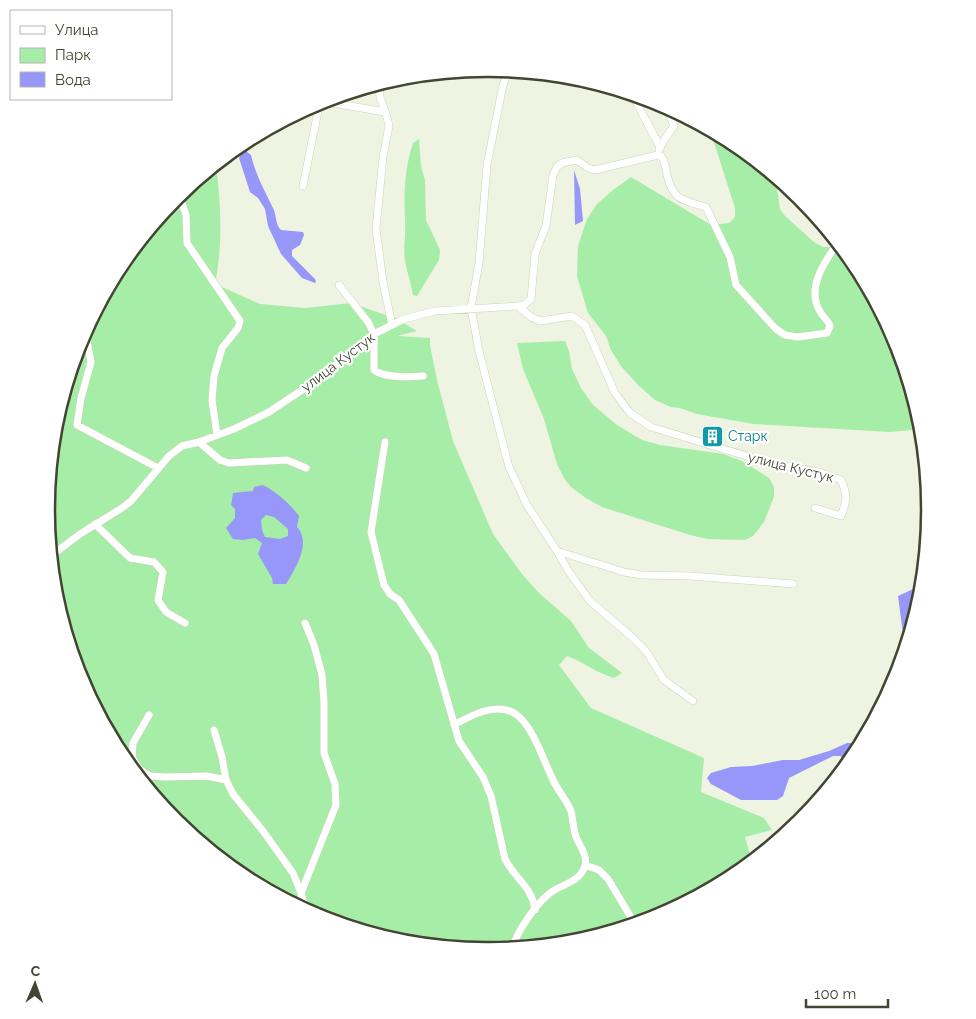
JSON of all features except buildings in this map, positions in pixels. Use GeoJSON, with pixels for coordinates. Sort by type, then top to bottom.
{"type":"FeatureCollection","features":[{"type":"Feature","properties":{"kind":"street"},"geometry":{"type":"LineString","coordinates":[[506,77],[487,165],[479,262],[471,308],[479,351],[509,467],[527,505],[557,551],[568,572],[590,601],[646,651],[664,680],[693,701]]}},
{"type":"Feature","properties":{"kind":"street"},"geometry":{"type":"LineString","coordinates":[[379,90],[389,126],[383,158],[376,229],[392,325]]}},
{"type":"Feature","properties":{"kind":"street"},"geometry":{"type":"LineString","coordinates":[[637,103],[660,147]]}},
{"type":"Feature","properties":{"kind":"street"},"geometry":{"type":"LineString","coordinates":[[336,104],[385,112]]}},
{"type":"Feature","properties":{"kind":"street"},"geometry":{"type":"LineString","coordinates":[[303,186],[319,110]]}},
{"type":"Feature","properties":{"kind":"street"},"geometry":{"type":"LineString","coordinates":[[658,155],[660,147],[674,126],[670,116]]}},
{"type":"Feature","properties":{"kind":"street"},"geometry":{"type":"LineString","coordinates":[[518,306],[524,306],[531,299],[535,254],[546,226],[553,175],[557,167],[568,161],[577,160],[588,168],[595,170],[658,155],[663,158],[673,193],[678,198],[706,207],[730,257],[736,285],[776,329],[785,335],[813,336],[827,333],[830,326],[828,320],[821,313],[815,297],[817,280],[824,263],[834,249]]}},
{"type":"Feature","properties":{"kind":"street"},"geometry":{"type":"LineString","coordinates":[[182,203],[186,215],[186,242],[240,321],[238,328],[222,348],[214,376],[212,400],[217,436]]}},
{"type":"Feature","properties":{"kind":"street"},"geometry":{"type":"LineString","coordinates":[[339,285],[368,322],[374,334],[374,370],[378,373],[392,375],[423,376]]}},
{"type":"Feature","properties":{"kind":"street","name":"улица Кустук"},"geometry":{"type":"LineString","coordinates":[[57,551],[131,501],[168,456],[182,446],[217,436],[269,412],[320,378],[374,334],[412,317],[435,310],[518,306],[531,318],[540,321],[572,316],[585,325],[615,394],[630,413],[651,427],[763,461],[822,473],[841,480],[847,501],[841,516],[815,508]]}},
{"type":"Feature","properties":{"kind":"street"},"geometry":{"type":"LineString","coordinates":[[88,345],[91,362],[81,398],[77,425],[158,468]]}},
{"type":"Feature","properties":{"kind":"street"},"geometry":{"type":"LineString","coordinates":[[199,442],[220,460],[229,463],[286,460],[306,468]]}},
{"type":"Feature","properties":{"kind":"street"},"geometry":{"type":"LineString","coordinates":[[385,442],[371,532],[384,585],[390,594],[399,600],[434,654],[459,741],[483,777],[491,796],[505,859],[529,890],[534,901],[535,910]]}},
{"type":"Feature","properties":{"kind":"street"},"geometry":{"type":"LineString","coordinates":[[95,524],[130,558],[154,562],[163,572],[158,600],[166,612],[186,624]]}},
{"type":"Feature","properties":{"kind":"street"},"geometry":{"type":"LineString","coordinates":[[557,551],[624,572],[642,575],[691,576],[793,584]]}},
{"type":"Feature","properties":{"kind":"street"},"geometry":{"type":"LineString","coordinates":[[302,893],[336,805],[335,784],[324,753],[322,675],[314,645],[305,623]]}},
{"type":"Feature","properties":{"kind":"street"},"geometry":{"type":"LineString","coordinates":[[454,725],[473,714],[483,711],[507,710],[518,716],[533,738],[553,779],[568,804],[575,833],[584,853],[585,865],[582,873],[551,892],[535,910],[514,942]]}},
{"type":"Feature","properties":{"kind":"street"},"geometry":{"type":"LineString","coordinates":[[132,756],[133,743],[148,715]]}},
{"type":"Feature","properties":{"kind":"street"},"geometry":{"type":"LineString","coordinates":[[214,730],[226,780],[233,794],[263,831],[293,873],[304,902]]}},
{"type":"Feature","properties":{"kind":"street"},"geometry":{"type":"LineString","coordinates":[[143,772],[150,776],[207,776],[226,780]]}},
{"type":"Feature","properties":{"kind":"street"},"geometry":{"type":"LineString","coordinates":[[585,865],[599,870],[608,879],[632,918]]}},
{"type":"Feature","properties":{"kind":"green space"},"geometry":{"type":"Polygon","coordinates":[[[419,139],[421,166],[425,180],[426,220],[440,250],[439,260],[417,296],[413,295],[404,252],[406,173],[413,143],[419,139]]]}},
{"type":"Feature","properties":{"kind":"green space"},"geometry":{"type":"Polygon","coordinates":[[[713,140],[752,166],[777,187],[780,209],[785,216],[814,242],[823,247],[833,248],[848,269],[863,293],[888,344],[898,370],[914,430],[890,432],[754,424],[697,414],[671,407],[655,400],[621,366],[611,350],[606,336],[588,313],[577,276],[578,246],[587,219],[597,204],[631,177],[711,225],[729,223],[735,217],[735,208],[713,140]]]}},
{"type":"Feature","properties":{"kind":"green space"},"geometry":{"type":"Polygon","coordinates":[[[217,172],[220,224],[218,269],[215,284],[260,304],[305,308],[351,303],[397,319],[417,331],[397,336],[430,338],[437,380],[453,441],[493,534],[522,574],[539,593],[571,621],[589,648],[622,673],[614,678],[567,656],[559,665],[591,708],[704,758],[701,792],[764,818],[772,830],[745,837],[750,855],[729,870],[680,898],[627,920],[572,934],[516,942],[460,942],[431,939],[376,928],[349,920],[296,898],[271,884],[247,870],[203,835],[162,795],[144,773],[113,726],[100,701],[78,649],[70,622],[63,594],[56,538],[56,481],[59,453],[63,425],[78,370],[88,344],[113,293],[144,246],[162,224],[182,203],[217,172]]]}},
{"type":"Feature","properties":{"kind":"green space"},"geometry":{"type":"Polygon","coordinates":[[[565,341],[572,369],[581,388],[593,405],[617,425],[642,440],[660,445],[723,454],[742,461],[769,478],[774,487],[774,497],[764,522],[753,536],[745,540],[708,539],[690,535],[602,507],[571,487],[557,464],[544,419],[523,369],[517,343],[565,341]]]}},
{"type":"Feature","properties":{"kind":"water"},"geometry":{"type":"Polygon","coordinates":[[[246,151],[251,155],[279,228],[281,230],[303,232],[304,235],[300,245],[292,250],[292,256],[315,279],[315,283],[302,278],[281,254],[268,226],[265,209],[258,198],[250,192],[239,158],[246,151]]]}},
{"type":"Feature","properties":{"kind":"water"},"geometry":{"type":"Polygon","coordinates":[[[574,170],[580,189],[583,221],[575,225],[574,170]]]}},
{"type":"Feature","properties":{"kind":"water"},"geometry":{"type":"Polygon","coordinates":[[[263,485],[268,488],[283,499],[299,516],[297,527],[303,541],[302,548],[297,564],[286,584],[273,584],[272,578],[258,554],[262,543],[255,538],[233,539],[226,528],[235,518],[235,509],[231,505],[233,493],[253,491],[254,487],[263,485]],[[266,515],[261,520],[265,537],[280,539],[288,536],[288,529],[274,517],[266,515]]]}},
{"type":"Feature","properties":{"kind":"water"},"geometry":{"type":"Polygon","coordinates":[[[914,589],[903,633],[898,596],[914,589]]]}},
{"type":"Feature","properties":{"kind":"water"},"geometry":{"type":"Polygon","coordinates":[[[847,743],[852,743],[843,757],[833,756],[789,778],[783,796],[777,800],[741,800],[711,784],[707,778],[711,773],[731,767],[752,766],[783,760],[799,760],[829,751],[847,743]]]}},
{"type":"Feature","properties":{"kind":"place","name":"Старк"},"geometry":{"type":"Point","coordinates":[712,436]}}]}
